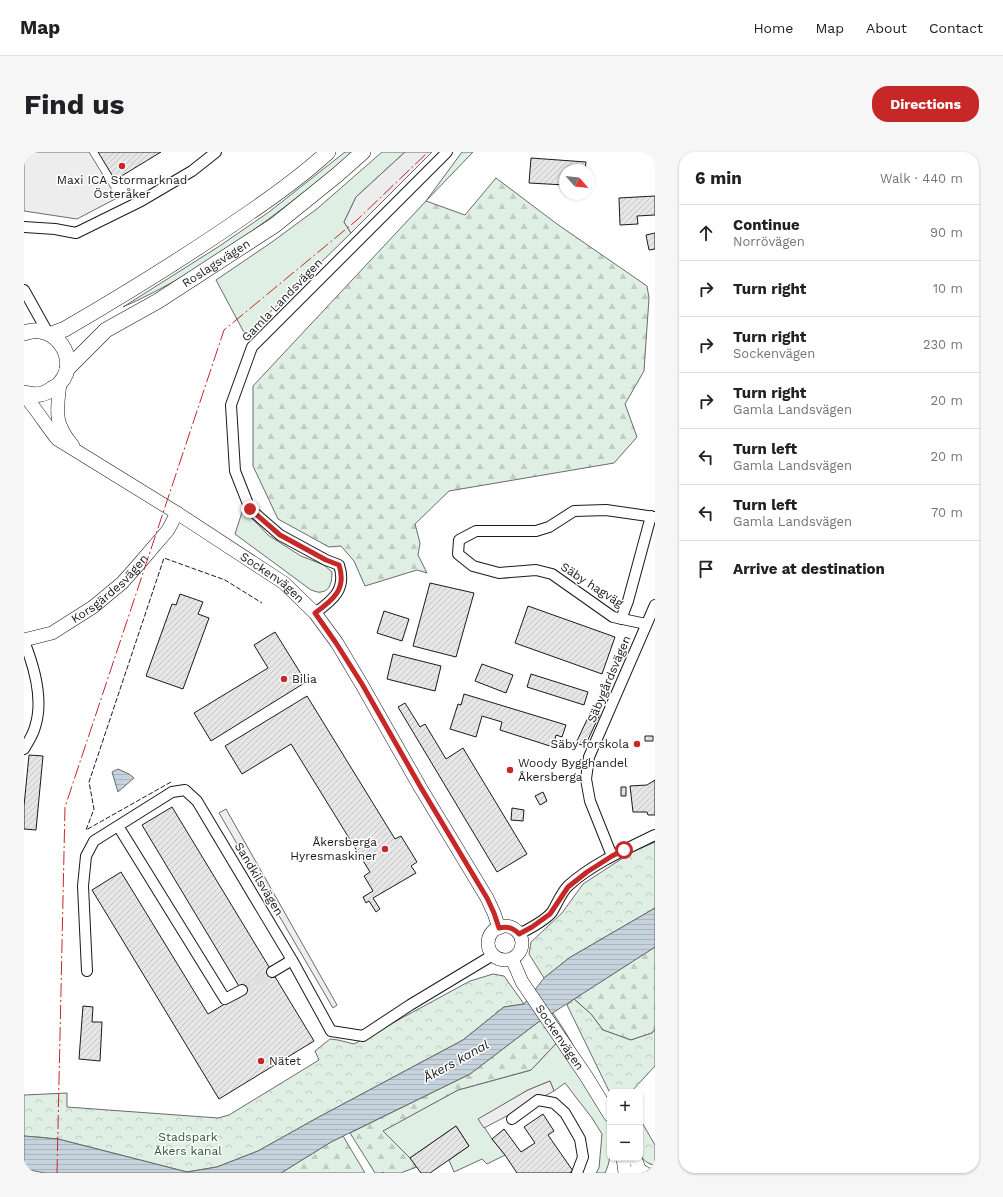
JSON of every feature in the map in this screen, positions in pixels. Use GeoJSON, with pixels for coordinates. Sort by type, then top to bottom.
{"type":"FeatureCollection","features":[{"type":"Feature","properties":{"kind":"main road","name":"Roslagsvägen"},"geometry":{"type":"LineString","coordinates":[[50,334],[65,329],[133,289],[211,240],[268,200],[328,152]]}},
{"type":"Feature","properties":{"kind":"main road","name":"Roslagsvägen"},"geometry":{"type":"LineString","coordinates":[[24,394],[34,395],[49,392],[106,330],[158,301],[275,224],[337,175],[363,152]]}},
{"type":"Feature","properties":{"kind":"main road"},"geometry":{"type":"LineString","coordinates":[[24,333],[34,330],[50,334],[60,342],[64,347],[68,362],[64,376]]}},
{"type":"Feature","properties":{"kind":"street"},"geometry":{"type":"LineString","coordinates":[[24,227],[55,229],[76,233],[141,200],[192,171],[216,152]]}},
{"type":"Feature","properties":{"kind":"street","name":"Gamla Landsvägen"},"geometry":{"type":"LineString","coordinates":[[315,613],[327,604],[339,591],[342,574],[339,565],[326,560],[280,535],[250,509],[235,471],[231,405],[252,347],[447,152]]}},
{"type":"Feature","properties":{"kind":"street"},"geometry":{"type":"LineString","coordinates":[[24,290],[50,334]]}},
{"type":"Feature","properties":{"kind":"street","name":"Sockenvägen"},"geometry":{"type":"LineString","coordinates":[[64,376],[58,404],[57,419],[65,436],[79,454]]}},
{"type":"Feature","properties":{"kind":"street","name":"Sockenvägen"},"geometry":{"type":"LineString","coordinates":[[24,394],[57,439],[79,454],[177,513],[284,583],[315,613],[362,684],[420,786],[487,898],[499,928]]}},
{"type":"Feature","properties":{"kind":"street","name":"Säby hagväg"},"geometry":{"type":"LineString","coordinates":[[646,624],[613,617],[552,574],[536,570],[499,573],[473,566],[458,554],[459,540],[476,531],[536,531],[549,527],[574,511],[606,510],[653,517]]}},
{"type":"Feature","properties":{"kind":"street","name":"Korsgärdesvägen"},"geometry":{"type":"LineString","coordinates":[[24,749],[36,725],[39,702],[36,682],[24,641],[52,633],[93,607],[122,583],[168,530],[177,513]]}},
{"type":"Feature","properties":{"kind":"street"},"geometry":{"type":"LineString","coordinates":[[622,619],[653,517]]}},
{"type":"Feature","properties":{"kind":"street","name":"Säbygårdsvägen"},"geometry":{"type":"LineString","coordinates":[[612,856],[590,801],[586,778],[589,757],[655,605]]}},
{"type":"Feature","properties":{"kind":"street","name":"Sandkilsvägen"},"geometry":{"type":"LineString","coordinates":[[87,971],[83,886],[86,856],[94,842],[118,826],[172,792],[185,790],[197,801],[292,960],[331,1031],[363,1036],[410,1005],[493,955]]}},
{"type":"Feature","properties":{"kind":"street"},"geometry":{"type":"LineString","coordinates":[[118,826],[225,999],[242,990]]}},
{"type":"Feature","properties":{"kind":"street"},"geometry":{"type":"LineString","coordinates":[[519,934],[550,914],[568,887],[587,872],[612,856],[655,835]]}},
{"type":"Feature","properties":{"kind":"street"},"geometry":{"type":"LineString","coordinates":[[505,927],[512,928],[519,934],[522,940],[521,948],[517,955],[512,959],[503,960],[493,955],[488,946],[491,934],[496,929],[505,927]]}},
{"type":"Feature","properties":{"kind":"street","name":"Sockenvägen"},"geometry":{"type":"LineString","coordinates":[[512,959],[522,982],[586,1076],[607,1110]]}},
{"type":"Feature","properties":{"kind":"street"},"geometry":{"type":"LineString","coordinates":[[272,972],[292,960]]}},
{"type":"Feature","properties":{"kind":"street"},"geometry":{"type":"LineString","coordinates":[[512,1119],[538,1100],[554,1103],[565,1112],[580,1139],[583,1157],[578,1173]]}},
{"type":"Feature","properties":{"kind":"street"},"geometry":{"type":"LineString","coordinates":[[623,1161],[625,1173]]}},
{"type":"Feature","properties":{"kind":"street"},"geometry":{"type":"LineString","coordinates":[[637,1161],[645,1173]]}},
{"type":"Feature","properties":{"kind":"green space"},"geometry":{"type":"Polygon","coordinates":[[[345,152],[354,152],[272,217],[244,237],[185,275],[155,292],[123,307],[218,247],[269,212],[345,152]]]}},
{"type":"Feature","properties":{"kind":"green space"},"geometry":{"type":"Polygon","coordinates":[[[382,152],[405,152],[356,197],[344,222],[351,233],[262,320],[248,340],[216,280],[272,242],[318,208],[382,152]]]}},
{"type":"Feature","properties":{"kind":"green space"},"geometry":{"type":"Polygon","coordinates":[[[462,152],[473,152],[426,201],[462,152]]]}},
{"type":"Feature","properties":{"kind":"green space"},"geometry":{"type":"Polygon","coordinates":[[[496,178],[557,224],[647,286],[649,298],[644,371],[625,404],[637,437],[614,463],[449,491],[415,524],[420,543],[418,555],[427,573],[417,570],[365,586],[354,561],[341,546],[329,547],[278,519],[253,466],[253,386],[426,201],[465,215],[496,178]]]}},
{"type":"Feature","properties":{"kind":"green space"},"geometry":{"type":"Polygon","coordinates":[[[243,509],[268,535],[301,556],[324,565],[332,572],[331,582],[327,590],[316,592],[311,590],[235,534],[243,509]]]}},
{"type":"Feature","properties":{"kind":"green space"},"geometry":{"type":"Polygon","coordinates":[[[655,842],[655,908],[569,958],[544,978],[529,954],[531,942],[562,913],[583,884],[632,852],[655,842]]]}},
{"type":"Feature","properties":{"kind":"green space"},"geometry":{"type":"Polygon","coordinates":[[[655,947],[655,1029],[652,1033],[631,1040],[603,1030],[591,1014],[574,999],[655,947]]]}},
{"type":"Feature","properties":{"kind":"green space","name":"Stadspark Åkers kanal"},"geometry":{"type":"Polygon","coordinates":[[[493,974],[504,976],[524,1004],[504,1007],[463,1040],[258,1151],[217,1167],[187,1172],[58,1139],[24,1136],[24,1095],[67,1093],[67,1107],[218,1118],[229,1115],[319,1060],[315,1051],[330,1039],[354,1044],[470,981],[493,974]]]}},
{"type":"Feature","properties":{"kind":"green space"},"geometry":{"type":"Polygon","coordinates":[[[574,999],[591,1014],[603,1030],[631,1040],[652,1033],[655,1029],[655,1066],[634,1089],[608,1089],[567,1005],[574,999]]]}},
{"type":"Feature","properties":{"kind":"green space"},"geometry":{"type":"Polygon","coordinates":[[[553,1013],[566,1033],[531,1070],[458,1090],[383,1131],[417,1167],[402,1173],[375,1173],[350,1133],[470,1074],[537,1023],[553,1013]]]}},
{"type":"Feature","properties":{"kind":"green space"},"geometry":{"type":"Polygon","coordinates":[[[566,1033],[593,1082],[607,1120],[607,1161],[609,1161],[605,1173],[596,1173],[599,1168],[602,1134],[592,1118],[565,1083],[554,1091],[550,1081],[528,1090],[479,1119],[505,1155],[487,1164],[482,1159],[454,1172],[449,1160],[469,1146],[456,1126],[410,1158],[382,1131],[458,1090],[531,1070],[566,1033]]]}},
{"type":"Feature","properties":{"kind":"green space"},"geometry":{"type":"Polygon","coordinates":[[[643,1124],[655,1145],[655,1164],[653,1165],[644,1160],[643,1124]]]}},
{"type":"Feature","properties":{"kind":"green space"},"geometry":{"type":"Polygon","coordinates":[[[343,1136],[365,1173],[281,1173],[331,1142],[343,1136]]]}},
{"type":"Feature","properties":{"kind":"shaded area"},"geometry":{"type":"Polygon","coordinates":[[[24,152],[89,152],[117,198],[77,219],[24,211],[24,152]]]}},
{"type":"Feature","properties":{"kind":"shaded area"},"geometry":{"type":"Polygon","coordinates":[[[405,152],[432,152],[351,233],[344,222],[356,197],[405,152]]]}},
{"type":"Feature","properties":{"kind":"shaded area"},"geometry":{"type":"Polygon","coordinates":[[[226,809],[337,1005],[333,1008],[219,813],[226,809]]]}},
{"type":"Feature","properties":{"kind":"shaded area"},"geometry":{"type":"Polygon","coordinates":[[[550,1081],[554,1091],[484,1128],[478,1119],[528,1090],[550,1081]]]}},
{"type":"Feature","properties":{"kind":"water"},"geometry":{"type":"Polygon","coordinates":[[[118,769],[134,778],[118,792],[112,772],[118,769]]]}},
{"type":"Feature","properties":{"kind":"water","name":"Åkers kanal"},"geometry":{"type":"Polygon","coordinates":[[[655,908],[655,947],[537,1023],[470,1074],[331,1142],[281,1173],[45,1173],[24,1169],[24,1136],[58,1139],[187,1172],[217,1167],[258,1151],[463,1040],[504,1007],[524,1004],[544,978],[569,958],[655,908]]]}},
{"type":"Feature","properties":{"kind":"building","name":"Maxi ICA Stormarknad Österåker"},"geometry":{"type":"Polygon","coordinates":[[[98,152],[161,152],[115,180],[98,152]]]}},
{"type":"Feature","properties":{"kind":"building"},"geometry":{"type":"Polygon","coordinates":[[[531,158],[586,162],[586,164],[559,164],[559,185],[529,183],[531,158]]]}},
{"type":"Feature","properties":{"kind":"building"},"geometry":{"type":"Polygon","coordinates":[[[655,196],[655,215],[637,216],[638,224],[620,225],[619,198],[655,196]]]}},
{"type":"Feature","properties":{"kind":"building"},"geometry":{"type":"Polygon","coordinates":[[[655,233],[655,249],[649,250],[646,235],[655,233]]]}},
{"type":"Feature","properties":{"kind":"building"},"geometry":{"type":"Polygon","coordinates":[[[430,583],[474,593],[456,657],[413,646],[430,583]]]}},
{"type":"Feature","properties":{"kind":"building"},"geometry":{"type":"Polygon","coordinates":[[[180,594],[203,602],[198,614],[209,618],[183,689],[146,676],[172,604],[176,605],[180,594]]]}},
{"type":"Feature","properties":{"kind":"building"},"geometry":{"type":"Polygon","coordinates":[[[528,606],[615,637],[602,674],[515,643],[528,606]]]}},
{"type":"Feature","properties":{"kind":"building"},"geometry":{"type":"Polygon","coordinates":[[[384,611],[409,619],[402,641],[377,633],[384,611]]]}},
{"type":"Feature","properties":{"kind":"building"},"geometry":{"type":"Polygon","coordinates":[[[275,632],[306,682],[211,741],[194,713],[268,668],[254,645],[275,632]]]}},
{"type":"Feature","properties":{"kind":"building"},"geometry":{"type":"Polygon","coordinates":[[[393,654],[441,666],[435,691],[387,679],[393,654]]]}},
{"type":"Feature","properties":{"kind":"building"},"geometry":{"type":"Polygon","coordinates":[[[482,664],[513,675],[506,693],[475,681],[482,664]]]}},
{"type":"Feature","properties":{"kind":"building"},"geometry":{"type":"Polygon","coordinates":[[[531,674],[588,692],[584,705],[527,687],[531,674]]]}},
{"type":"Feature","properties":{"kind":"building"},"geometry":{"type":"Polygon","coordinates":[[[464,694],[566,725],[562,737],[556,735],[553,747],[500,730],[502,722],[482,716],[476,737],[450,729],[458,704],[461,705],[464,694]]]}},
{"type":"Feature","properties":{"kind":"building"},"geometry":{"type":"Polygon","coordinates":[[[307,696],[395,839],[401,836],[417,862],[411,866],[416,873],[373,898],[380,909],[376,912],[369,901],[366,903],[363,897],[373,891],[364,876],[370,872],[291,744],[242,774],[225,746],[307,696]]]}},
{"type":"Feature","properties":{"kind":"building"},"geometry":{"type":"Polygon","coordinates":[[[405,703],[420,727],[425,724],[446,759],[463,748],[527,854],[497,872],[398,707],[405,703]]]}},
{"type":"Feature","properties":{"kind":"building"},"geometry":{"type":"Polygon","coordinates":[[[592,709],[600,714],[585,746],[576,743],[592,709]]]}},
{"type":"Feature","properties":{"kind":"building"},"geometry":{"type":"Polygon","coordinates":[[[645,736],[653,736],[653,741],[645,741],[645,736]]]}},
{"type":"Feature","properties":{"kind":"building"},"geometry":{"type":"Polygon","coordinates":[[[29,755],[43,756],[36,830],[24,829],[24,806],[29,755]]]}},
{"type":"Feature","properties":{"kind":"building"},"geometry":{"type":"Polygon","coordinates":[[[655,780],[655,815],[648,815],[647,812],[633,812],[630,786],[647,785],[655,780]]]}},
{"type":"Feature","properties":{"kind":"building"},"geometry":{"type":"Polygon","coordinates":[[[621,787],[626,787],[626,796],[621,796],[621,787]]]}},
{"type":"Feature","properties":{"kind":"building"},"geometry":{"type":"Polygon","coordinates":[[[543,792],[547,801],[540,805],[535,796],[543,792]]]}},
{"type":"Feature","properties":{"kind":"building"},"geometry":{"type":"Polygon","coordinates":[[[172,807],[314,1041],[219,1099],[92,890],[121,872],[208,1014],[243,993],[142,825],[172,807]]]}},
{"type":"Feature","properties":{"kind":"building"},"geometry":{"type":"Polygon","coordinates":[[[512,808],[524,810],[523,821],[511,820],[512,808]]]}},
{"type":"Feature","properties":{"kind":"building"},"geometry":{"type":"Polygon","coordinates":[[[83,1006],[93,1007],[92,1022],[102,1022],[100,1061],[79,1059],[83,1006]]]}},
{"type":"Feature","properties":{"kind":"building"},"geometry":{"type":"Polygon","coordinates":[[[543,1114],[554,1131],[548,1135],[573,1171],[569,1173],[517,1173],[492,1139],[504,1129],[521,1152],[535,1143],[524,1127],[543,1114]]]}},
{"type":"Feature","properties":{"kind":"building"},"geometry":{"type":"Polygon","coordinates":[[[456,1126],[469,1146],[430,1173],[421,1173],[410,1158],[456,1126]]]}},
{"type":"Feature","properties":{"kind":"tunnel"},"geometry":{"type":"LineString","coordinates":[[242,990],[272,972]]}},
{"type":"Feature","properties":{"kind":"fence"},"geometry":{"type":"LineString","coordinates":[[171,782],[86,830],[94,809],[89,782],[164,558],[225,580],[262,603]]}},
{"type":"Feature","properties":{"kind":"power"},"geometry":{"type":"LineString","coordinates":[[57,1173],[65,807],[224,330],[357,220],[428,152]]}},
{"type":"Feature","properties":{"kind":"place","name":"Maxi ICA Stormarknad Österåker"},"geometry":{"type":"Point","coordinates":[122,166]}},
{"type":"Feature","properties":{"kind":"place","name":"Bilia"},"geometry":{"type":"Point","coordinates":[284,679]}},
{"type":"Feature","properties":{"kind":"place","name":"Säby forskola"},"geometry":{"type":"Point","coordinates":[637,744]}},
{"type":"Feature","properties":{"kind":"place","name":"Woody Bygghandel Åkersberga"},"geometry":{"type":"Point","coordinates":[510,770]}},
{"type":"Feature","properties":{"kind":"place","name":"Åkersberga Hyresmaskiner"},"geometry":{"type":"Point","coordinates":[385,849]}},
{"type":"Feature","properties":{"kind":"place","name":"Nätet"},"geometry":{"type":"Point","coordinates":[261,1061]}},
{"type":"Feature","properties":{"kind":"route"},"geometry":{"type":"LineString","coordinates":[[250,509],[280,535],[326,560],[339,565],[342,574],[339,591],[327,604],[315,613],[362,684],[420,786],[487,898],[499,928],[512,928],[519,934],[532,927],[550,914],[568,887],[587,872],[624,850]]}}]}
